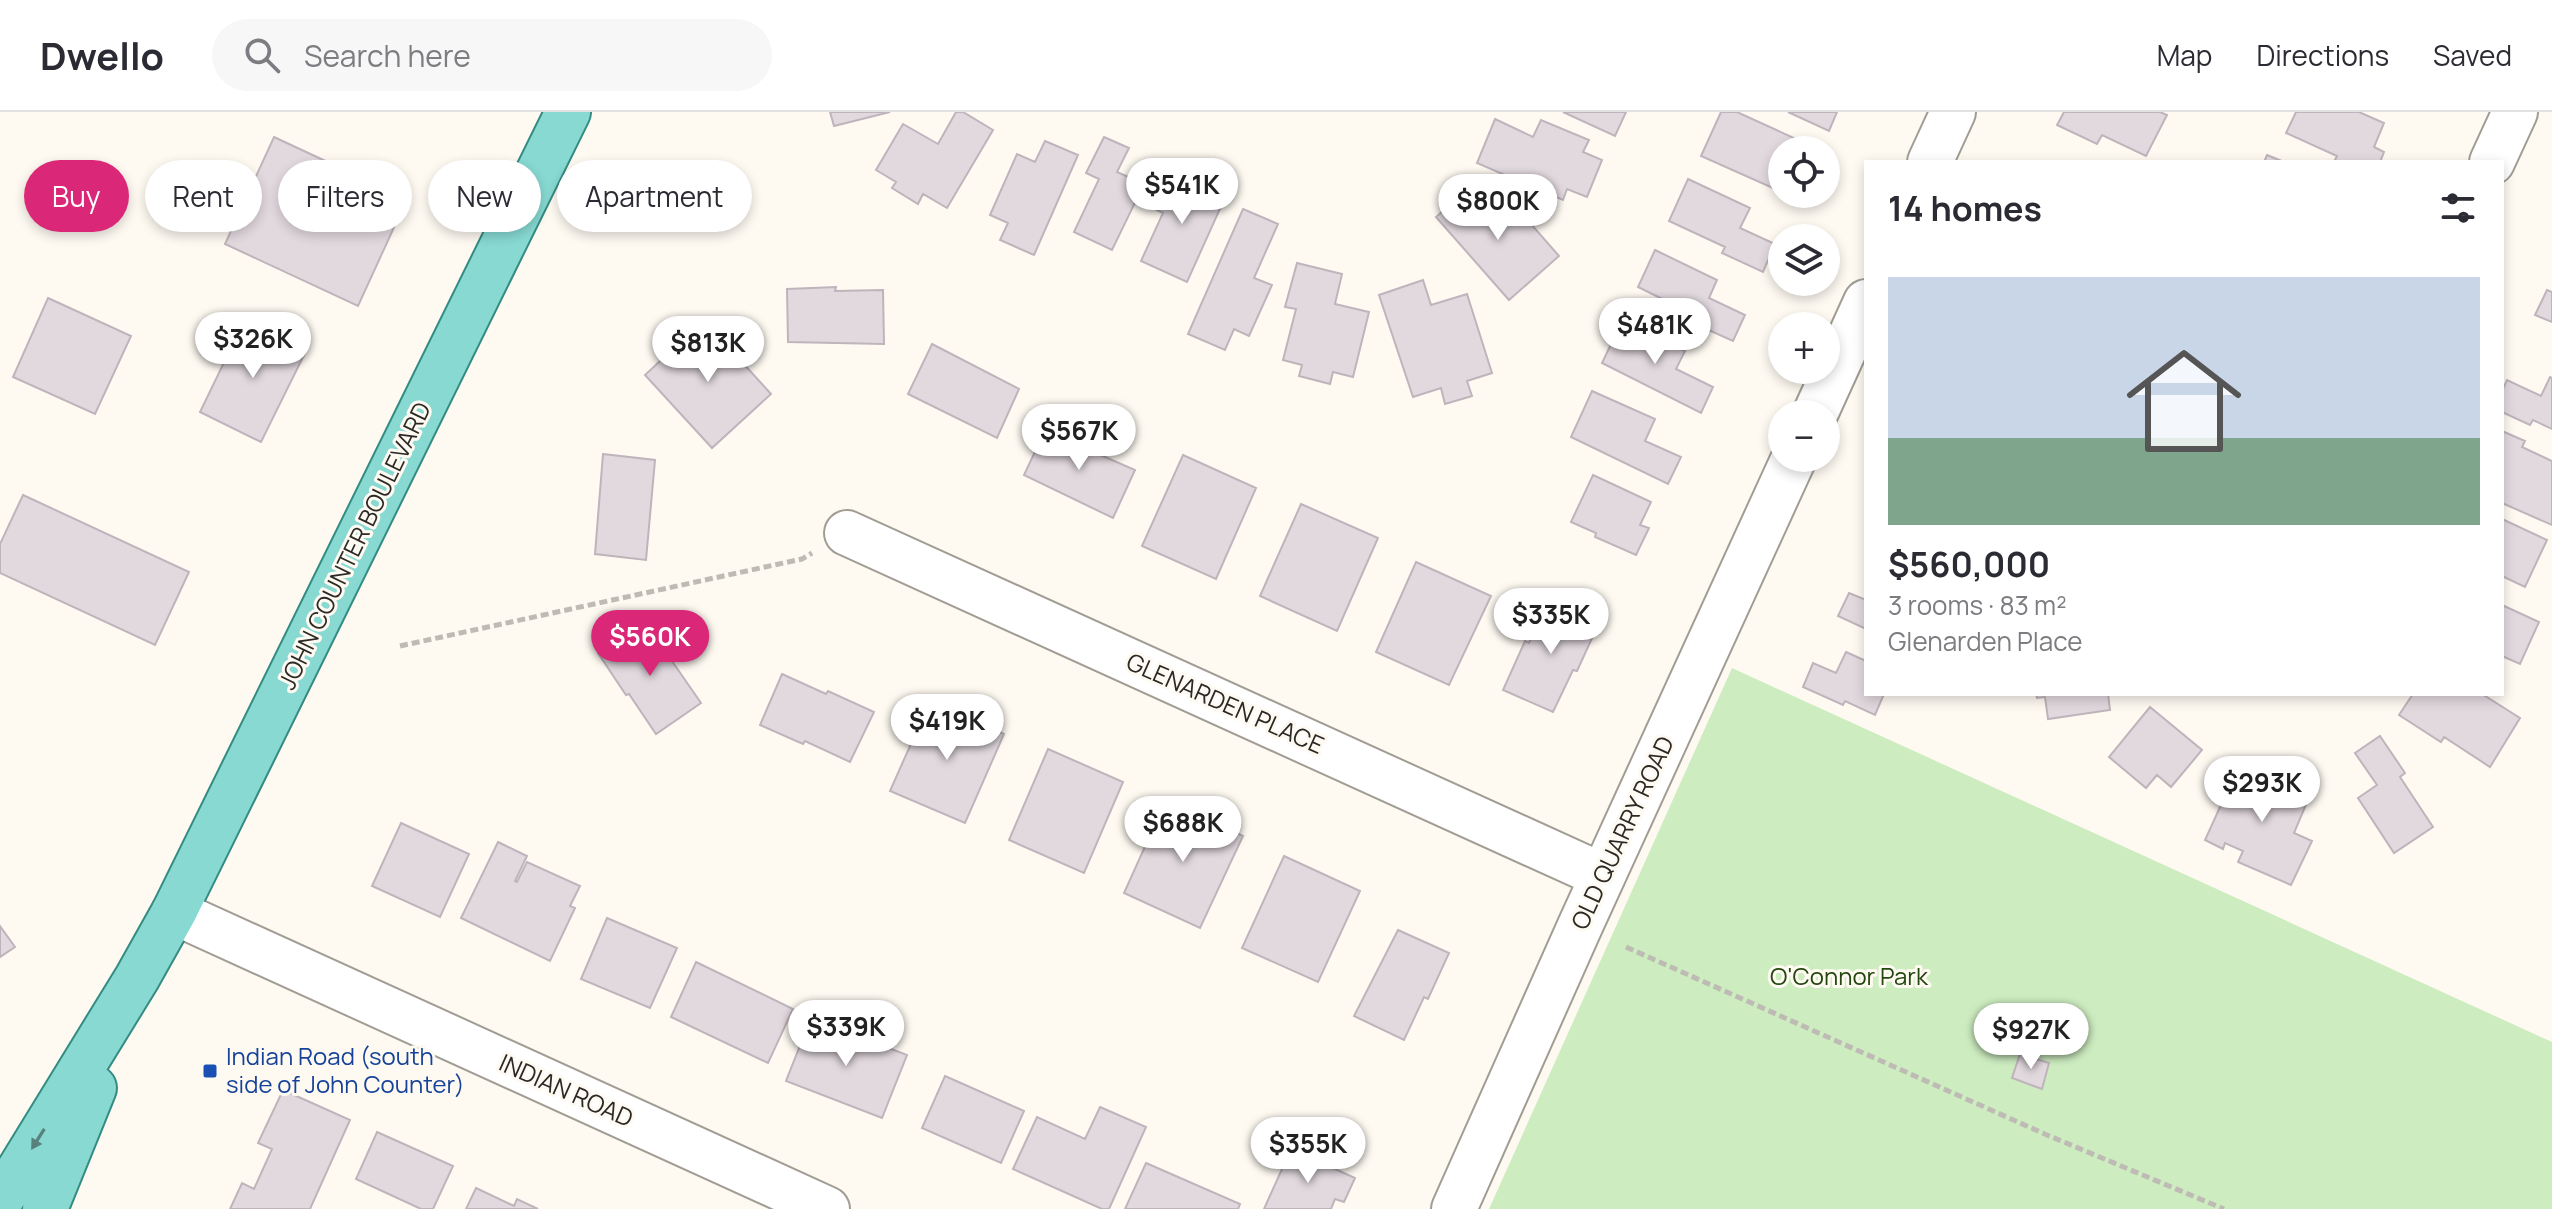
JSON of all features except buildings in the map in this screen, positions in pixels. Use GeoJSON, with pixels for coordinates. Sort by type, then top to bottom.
{"type":"FeatureCollection","features":[{"type":"Feature","properties":{"kind":"main road","name":"JOHN COUNTER BOULEVARD"},"geometry":{"type":"LineString","coordinates":[[0,1201],[174,912],[568,112]]}},
{"type":"Feature","properties":{"kind":"main road","name":"JOHN COUNTER BOULEVARD"},"geometry":{"type":"LineString","coordinates":[[45,1209],[137,978]]}},
{"type":"Feature","properties":{"kind":"street"},"geometry":{"type":"LineString","coordinates":[[1931,160],[1953,112]]}},
{"type":"Feature","properties":{"kind":"street"},"geometry":{"type":"LineString","coordinates":[[2493,160],[2515,112]]}},
{"type":"Feature","properties":{"kind":"street"},"geometry":{"type":"LineString","coordinates":[[1821,400],[1864,306]]}},
{"type":"Feature","properties":{"kind":"street","name":"OLD QUARRY ROAD"},"geometry":{"type":"LineString","coordinates":[[1454,1209],[1788,472]]}},
{"type":"Feature","properties":{"kind":"street","name":"GLENARDEN PLACE"},"geometry":{"type":"LineString","coordinates":[[847,533],[1603,876]]}},
{"type":"Feature","properties":{"kind":"street","name":"INDIAN ROAD"},"geometry":{"type":"LineString","coordinates":[[174,912],[782,1200],[827,1209]]}},
{"type":"Feature","properties":{"kind":"path"},"geometry":{"type":"LineString","coordinates":[[400,646],[802,559],[847,533]]}},
{"type":"Feature","properties":{"kind":"path"},"geometry":{"type":"LineString","coordinates":[[1626,947],[2047,1135],[2224,1209]]}},
{"type":"Feature","properties":{"kind":"green space","name":"O'Connor Park"},"geometry":{"type":"Polygon","coordinates":[[[1732,668],[2552,1042],[2552,1209],[1489,1209],[1732,668]]]}},
{"type":"Feature","properties":{"kind":"place","name":"Indian Road (south side of John Counter)"},"geometry":{"type":"Point","coordinates":[210,1071]}}]}
